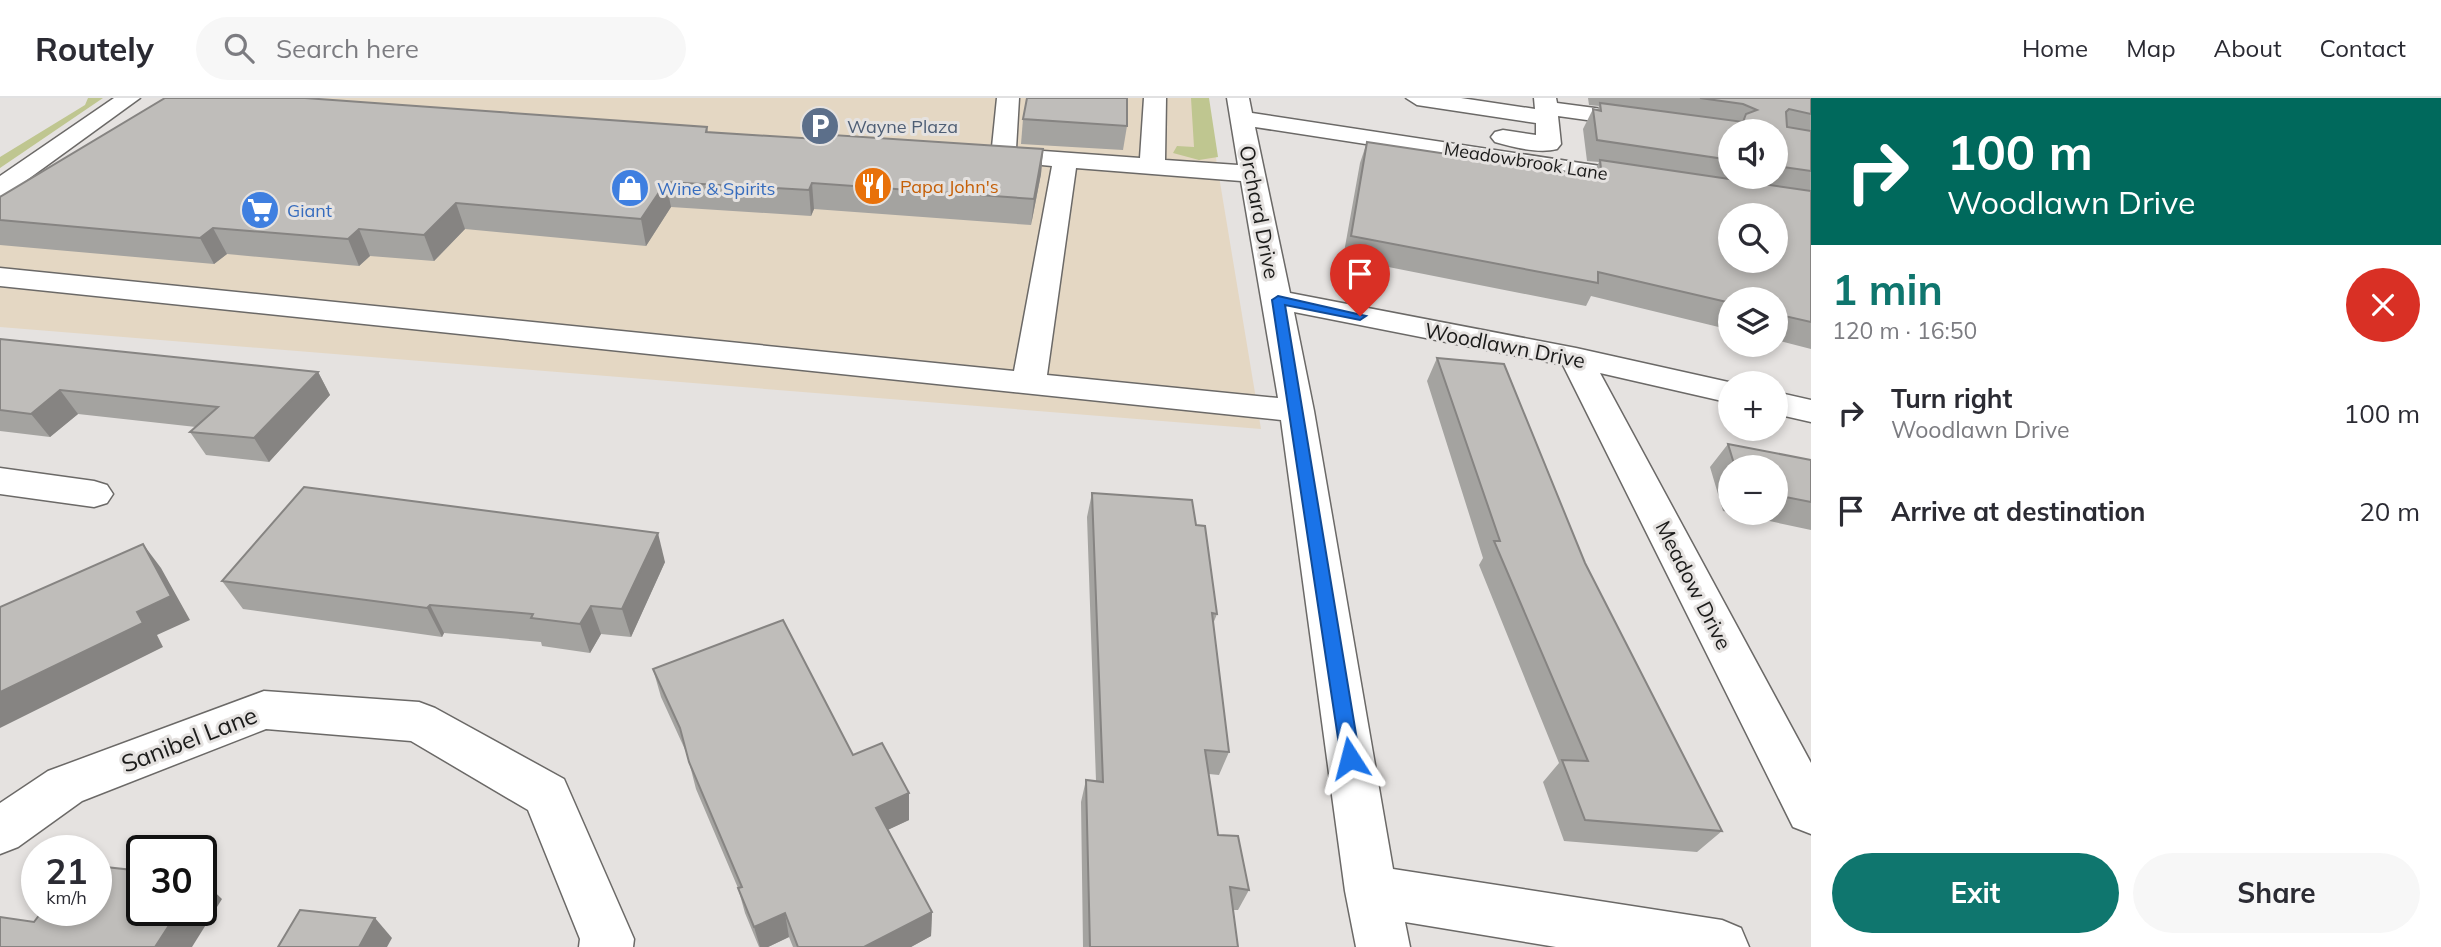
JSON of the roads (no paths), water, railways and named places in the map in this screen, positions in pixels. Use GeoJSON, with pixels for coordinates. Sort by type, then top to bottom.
{"type":"FeatureCollection","features":[{"type":"Feature","properties":{"kind":"street"},"geometry":{"type":"LineString","coordinates":[[0,188],[129,98]]}},
{"type":"Feature","properties":{"kind":"street"},"geometry":{"type":"LineString","coordinates":[[1003,155],[1009,98]]}},
{"type":"Feature","properties":{"kind":"street"},"geometry":{"type":"LineString","coordinates":[[1153,166],[1155,98]]}},
{"type":"Feature","properties":{"kind":"street"},"geometry":{"type":"LineString","coordinates":[[1417,98],[1546,108],[1718,131]]}},
{"type":"Feature","properties":{"kind":"street","name":"Orchard Drive"},"geometry":{"type":"LineString","coordinates":[[1240,108],[1297,411],[1371,891],[1383,947]]}},
{"type":"Feature","properties":{"kind":"street","name":"Meadowbrook Lane"},"geometry":{"type":"LineString","coordinates":[[1240,108],[1662,182]]}},
{"type":"Feature","properties":{"kind":"street"},"geometry":{"type":"LineString","coordinates":[[1334,109],[1549,144],[1546,108]]}},
{"type":"Feature","properties":{"kind":"street"},"geometry":{"type":"LineString","coordinates":[[966,152],[1253,174]]}},
{"type":"Feature","properties":{"kind":"street"},"geometry":{"type":"LineString","coordinates":[[1029,383],[1065,160]]}},
{"type":"Feature","properties":{"kind":"street"},"geometry":{"type":"LineString","coordinates":[[0,277],[1297,411]]}},
{"type":"Feature","properties":{"kind":"street","name":"Woodlawn Drive"},"geometry":{"type":"LineString","coordinates":[[1278,300],[1718,390]]}},
{"type":"Feature","properties":{"kind":"street","name":"Meadow Drive"},"geometry":{"type":"LineString","coordinates":[[1576,359],[1811,811]]}},
{"type":"Feature","properties":{"kind":"street"},"geometry":{"type":"LineString","coordinates":[[1788,406],[1811,411]]}},
{"type":"Feature","properties":{"kind":"street"},"geometry":{"type":"LineString","coordinates":[[0,481],[94,494]]}},
{"type":"Feature","properties":{"kind":"street","name":"Sanibel Lane"},"geometry":{"type":"LineString","coordinates":[[0,831],[65,786],[264,710],[419,722],[547,795],[607,939],[606,947]]}},
{"type":"Feature","properties":{"kind":"street"},"geometry":{"type":"LineString","coordinates":[[1371,891],[1722,947]]}},
{"type":"Feature","properties":{"kind":"place","name":"Wayne Plaza"},"geometry":{"type":"Point","coordinates":[820,126]}},
{"type":"Feature","properties":{"kind":"place","name":"Papa John's"},"geometry":{"type":"Point","coordinates":[873,186]}},
{"type":"Feature","properties":{"kind":"place","name":"Wine & Spirits"},"geometry":{"type":"Point","coordinates":[630,188]}},
{"type":"Feature","properties":{"kind":"place","name":"Giant"},"geometry":{"type":"Point","coordinates":[260,210]}}]}
